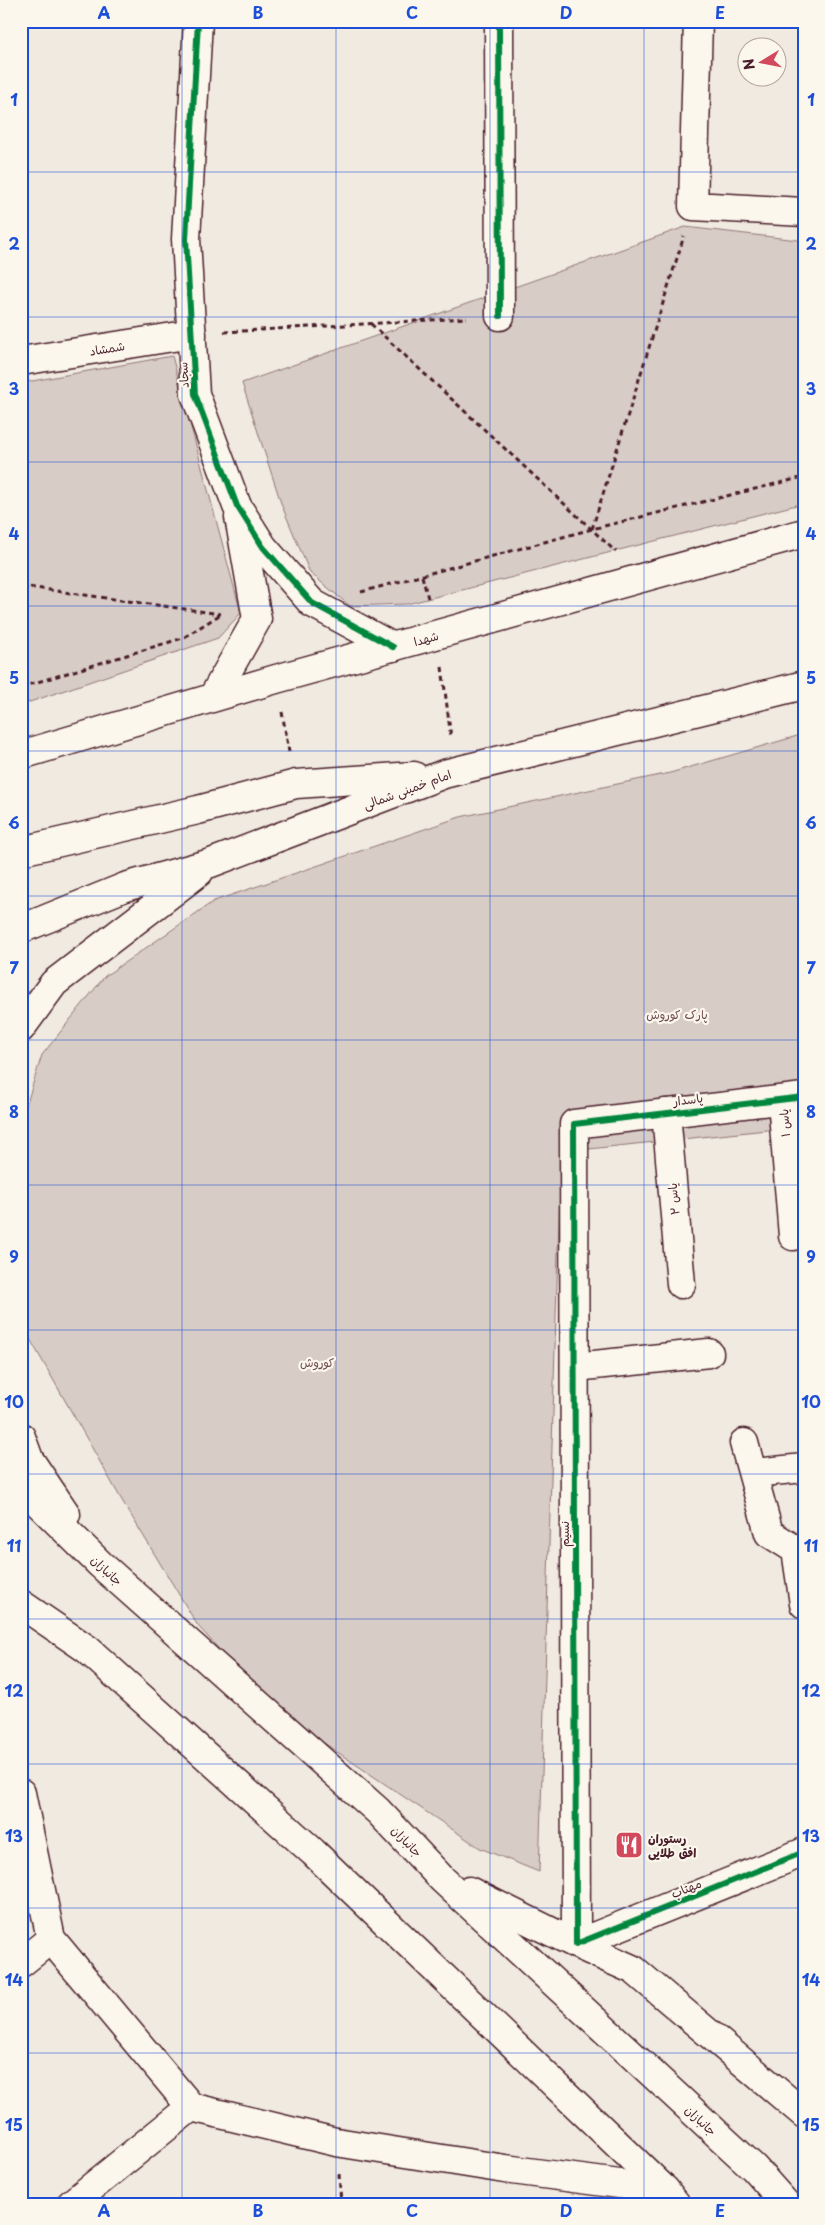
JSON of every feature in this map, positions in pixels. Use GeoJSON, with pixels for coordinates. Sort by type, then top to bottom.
{"type":"FeatureCollection","features":[{"type":"Feature","properties":{"kind":"main road","name":"سجاد"},"geometry":{"type":"LineString","coordinates":[[198,21],[186,239],[195,394],[237,506],[256,619]]}},
{"type":"Feature","properties":{"kind":"main road"},"geometry":{"type":"LineString","coordinates":[[499,21],[500,316]]}},
{"type":"Feature","properties":{"kind":"main road"},"geometry":{"type":"LineString","coordinates":[[698,21],[693,206],[804,212]]}},
{"type":"Feature","properties":{"kind":"main road","name":"شمشاد"},"geometry":{"type":"LineString","coordinates":[[21,361],[192,334]]}},
{"type":"Feature","properties":{"kind":"main road","name":"سجاد"},"geometry":{"type":"LineString","coordinates":[[237,506],[263,547],[312,603],[393,647]]}},
{"type":"Feature","properties":{"kind":"main road","name":"شهدا"},"geometry":{"type":"LineString","coordinates":[[21,756],[276,679],[804,533]]}},
{"type":"Feature","properties":{"kind":"main road"},"geometry":{"type":"LineString","coordinates":[[213,697],[256,619]]}},
{"type":"Feature","properties":{"kind":"main road","name":"امام خمینی شمالی"},"geometry":{"type":"LineString","coordinates":[[21,929],[125,887],[210,863],[450,773],[804,685]]}},
{"type":"Feature","properties":{"kind":"main road"},"geometry":{"type":"LineString","coordinates":[[21,850],[198,810],[296,784],[450,773]]}},
{"type":"Feature","properties":{"kind":"main road"},"geometry":{"type":"LineString","coordinates":[[21,1028],[54,983],[210,863]]}},
{"type":"Feature","properties":{"kind":"main road","name":"پاسدار"},"geometry":{"type":"LineString","coordinates":[[574,1124],[793,1098]]}},
{"type":"Feature","properties":{"kind":"main road","name":"یاس ۱"},"geometry":{"type":"LineString","coordinates":[[792,1236],[793,1098]]}},
{"type":"Feature","properties":{"kind":"main road","name":"یاس ۲"},"geometry":{"type":"LineString","coordinates":[[666,1113],[681,1284]]}},
{"type":"Feature","properties":{"kind":"main road","name":"نسیم"},"geometry":{"type":"LineString","coordinates":[[574,1124],[576,1944]]}},
{"type":"Feature","properties":{"kind":"main road"},"geometry":{"type":"LineString","coordinates":[[575,1367],[710,1354]]}},
{"type":"Feature","properties":{"kind":"main road"},"geometry":{"type":"LineString","coordinates":[[21,1437],[29,1459],[100,1564]]}},
{"type":"Feature","properties":{"kind":"main road"},"geometry":{"type":"LineString","coordinates":[[744,1443],[769,1533],[796,1550],[804,1604]]}},
{"type":"Feature","properties":{"kind":"main road"},"geometry":{"type":"LineString","coordinates":[[753,1473],[804,1468]]}},
{"type":"Feature","properties":{"kind":"main road","name":"جانبازان"},"geometry":{"type":"LineString","coordinates":[[21,1486],[100,1564],[378,1811],[442,1878],[754,2168],[786,2204]]}},
{"type":"Feature","properties":{"kind":"main road"},"geometry":{"type":"LineString","coordinates":[[21,1604],[87,1649],[305,1846],[671,2197]]}},
{"type":"Feature","properties":{"kind":"main road"},"geometry":{"type":"LineString","coordinates":[[21,1794],[51,1939],[190,2107],[336,2142],[505,2168],[671,2197]]}},
{"type":"Feature","properties":{"kind":"main road","name":"مهتاب"},"geometry":{"type":"LineString","coordinates":[[576,1944],[804,1852]]}},
{"type":"Feature","properties":{"kind":"main road"},"geometry":{"type":"LineString","coordinates":[[442,1878],[576,1944],[634,1970],[804,2114]]}},
{"type":"Feature","properties":{"kind":"main road"},"geometry":{"type":"LineString","coordinates":[[21,1963],[51,1939]]}},
{"type":"Feature","properties":{"kind":"main road"},"geometry":{"type":"LineString","coordinates":[[71,2204],[190,2107]]}},
{"type":"Feature","properties":{"kind":"path"},"geometry":{"type":"LineString","coordinates":[[592,529],[693,206]]}},
{"type":"Feature","properties":{"kind":"path"},"geometry":{"type":"LineString","coordinates":[[192,334],[500,316]]}},
{"type":"Feature","properties":{"kind":"path"},"geometry":{"type":"LineString","coordinates":[[371,324],[644,578]]}},
{"type":"Feature","properties":{"kind":"path"},"geometry":{"type":"LineString","coordinates":[[312,603],[422,576],[592,529],[804,477]]}},
{"type":"Feature","properties":{"kind":"path"},"geometry":{"type":"LineString","coordinates":[[422,576],[438,634],[450,773]]}},
{"type":"Feature","properties":{"kind":"path"},"geometry":{"type":"LineString","coordinates":[[21,586],[256,619]]}},
{"type":"Feature","properties":{"kind":"path"},"geometry":{"type":"LineString","coordinates":[[21,686],[183,638],[221,614]]}},
{"type":"Feature","properties":{"kind":"path"},"geometry":{"type":"LineString","coordinates":[[276,679],[296,784]]}},
{"type":"Feature","properties":{"kind":"green space"},"geometry":{"type":"Polygon","coordinates":[[[685,227],[798,240],[804,244],[804,503],[407,604],[350,606],[310,573],[282,506],[242,383],[685,227]]]}},
{"type":"Feature","properties":{"kind":"green space"},"geometry":{"type":"Polygon","coordinates":[[[172,356],[241,613],[218,638],[21,705],[21,383],[172,356]]]}},
{"type":"Feature","properties":{"kind":"green space","name":"کوروش"},"geometry":{"type":"Polygon","coordinates":[[[804,734],[804,1126],[561,1152],[539,1872],[480,1848],[318,1739],[247,1680],[198,1626],[120,1497],[30,1339],[21,1302],[21,1122],[42,1055],[105,976],[214,901],[460,817],[670,773],[804,734]]]}},
{"type":"Feature","properties":{"kind":"cycle path"},"geometry":{"type":"LineString","coordinates":[[198,21],[186,239],[195,394],[237,506],[263,547],[312,603],[393,647]]}},
{"type":"Feature","properties":{"kind":"cycle path"},"geometry":{"type":"LineString","coordinates":[[499,21],[500,316]]}},
{"type":"Feature","properties":{"kind":"cycle path"},"geometry":{"type":"LineString","coordinates":[[804,1097],[574,1124],[576,1944],[804,1852]]}},
{"type":"Feature","properties":{"kind":"place","name":"رستوران افق طلایی"},"geometry":{"type":"Point","coordinates":[629,1845]}},
{"type":"Feature","properties":{"kind":"park label","name":"پارک کوروش"},"geometry":{"type":"Point","coordinates":[677,1014]}}]}
